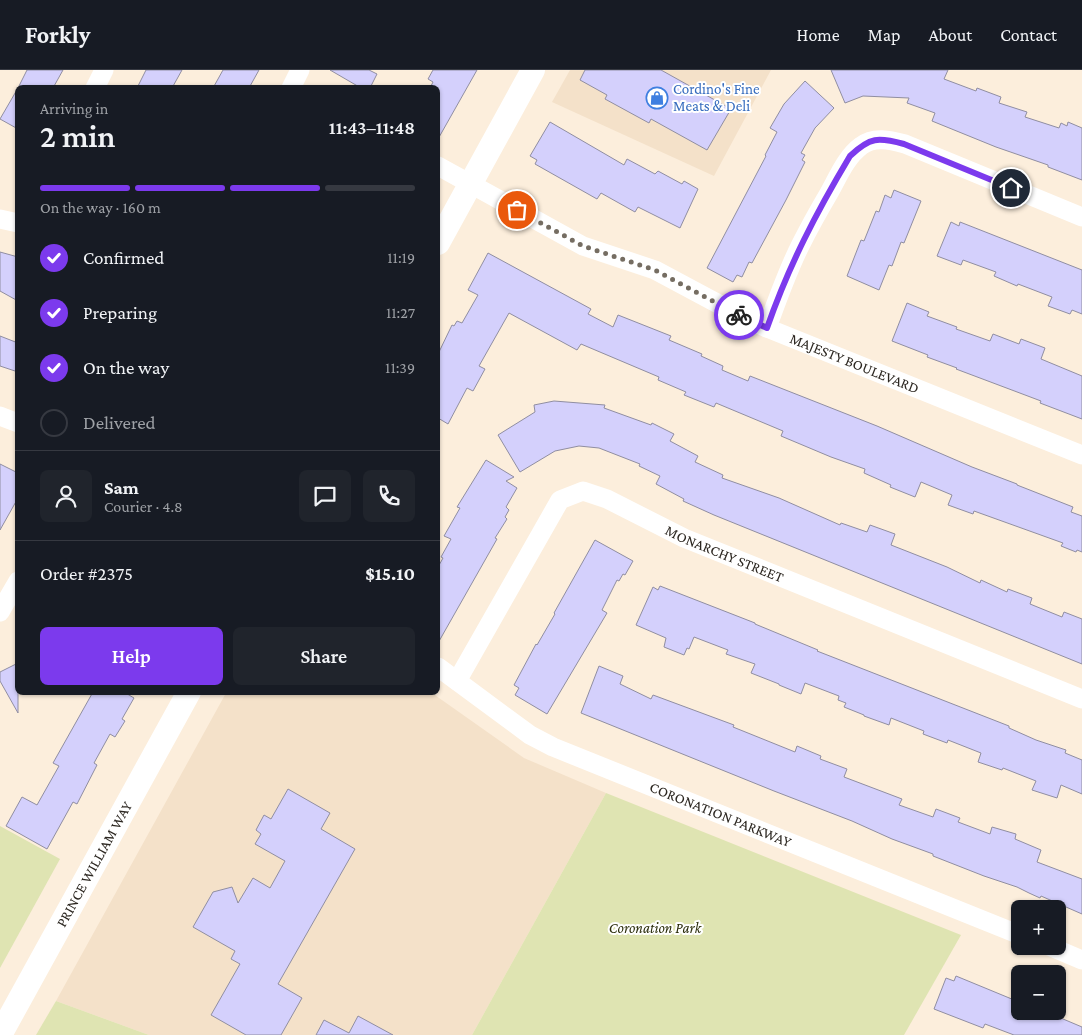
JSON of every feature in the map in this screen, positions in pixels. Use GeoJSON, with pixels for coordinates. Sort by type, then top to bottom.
{"type":"FeatureCollection","features":[{"type":"Feature","properties":{"kind":"street"},"geometry":{"type":"LineString","coordinates":[[96,85],[104,70]]}},
{"type":"Feature","properties":{"kind":"street"},"geometry":{"type":"LineString","coordinates":[[440,239],[533,70]]}},
{"type":"Feature","properties":{"kind":"street"},"geometry":{"type":"LineString","coordinates":[[767,328],[796,253],[839,174],[850,156],[861,145],[872,140],[887,139],[904,144],[1082,217]]}},
{"type":"Feature","properties":{"kind":"street","name":"MAJESTY BOULEVARD"},"geometry":{"type":"LineString","coordinates":[[440,167],[583,246],[655,270],[740,316],[767,328],[1082,455]]}},
{"type":"Feature","properties":{"kind":"street"},"geometry":{"type":"LineString","coordinates":[[0,219],[15,223]]}},
{"type":"Feature","properties":{"kind":"street"},"geometry":{"type":"LineString","coordinates":[[0,416],[15,421]]}},
{"type":"Feature","properties":{"kind":"street","name":"MONARCHY STREET"},"geometry":{"type":"LineString","coordinates":[[457,681],[560,500],[584,491],[607,498],[684,538],[1082,699]]}},
{"type":"Feature","properties":{"kind":"street"},"geometry":{"type":"LineString","coordinates":[[0,612],[15,586]]}},
{"type":"Feature","properties":{"kind":"street","name":"CORONATION PARKWAY"},"geometry":{"type":"LineString","coordinates":[[440,668],[530,736],[553,747],[1011,931]]}},
{"type":"Feature","properties":{"kind":"street","name":"PRINCE WILLIAM WAY"},"geometry":{"type":"LineString","coordinates":[[0,1035],[186,695]]}},
{"type":"Feature","properties":{"kind":"street"},"geometry":{"type":"LineString","coordinates":[[1066,953],[1082,960]]}},
{"type":"Feature","properties":{"kind":"shaded area"},"geometry":{"type":"Polygon","coordinates":[[[570,70],[771,70],[714,176],[552,102],[570,70]]]}},
{"type":"Feature","properties":{"kind":"shaded area"},"geometry":{"type":"Polygon","coordinates":[[[225,695],[435,695],[524,758],[606,793],[472,1035],[149,1035],[56,1001],[225,695]]]}},
{"type":"Feature","properties":{"kind":"green space","name":"Coronation Park"},"geometry":{"type":"Polygon","coordinates":[[[606,793],[961,935],[904,1035],[472,1035],[606,793]]]}},
{"type":"Feature","properties":{"kind":"green space"},"geometry":{"type":"Polygon","coordinates":[[[0,826],[60,859],[0,968],[0,826]]]}},
{"type":"Feature","properties":{"kind":"green space"},"geometry":{"type":"Polygon","coordinates":[[[56,1001],[149,1035],[36,1035],[56,1001]]]}},
{"type":"Feature","properties":{"kind":"building"},"geometry":{"type":"Polygon","coordinates":[[[27,70],[63,70],[55,85],[20,85],[27,70]]]}},
{"type":"Feature","properties":{"kind":"building"},"geometry":{"type":"Polygon","coordinates":[[[146,70],[182,70],[174,85],[138,85],[146,70]]]}},
{"type":"Feature","properties":{"kind":"building"},"geometry":{"type":"Polygon","coordinates":[[[223,70],[259,70],[251,85],[215,85],[223,70]]]}},
{"type":"Feature","properties":{"kind":"building"},"geometry":{"type":"Polygon","coordinates":[[[330,70],[369,70],[377,74],[372,85],[356,85],[330,70]]]}},
{"type":"Feature","properties":{"kind":"building"},"geometry":{"type":"Polygon","coordinates":[[[433,70],[477,70],[440,135],[440,85],[432,85],[433,82],[428,79],[433,70]]]}},
{"type":"Feature","properties":{"kind":"building"},"geometry":{"type":"Polygon","coordinates":[[[585,70],[661,70],[731,109],[707,150],[651,119],[649,123],[605,99],[607,95],[580,80],[585,70]]]}},
{"type":"Feature","properties":{"kind":"building"},"geometry":{"type":"Polygon","coordinates":[[[831,70],[948,70],[944,79],[976,91],[977,88],[1001,97],[999,103],[1027,112],[1025,117],[1059,128],[1061,123],[1067,126],[1068,122],[1082,128],[1082,180],[1048,167],[1048,165],[996,147],[932,121],[935,113],[907,103],[909,98],[863,96],[845,103],[831,70]]]}},
{"type":"Feature","properties":{"kind":"building"},"geometry":{"type":"Polygon","coordinates":[[[805,81],[834,108],[815,128],[801,153],[805,155],[802,160],[805,162],[752,263],[749,262],[742,277],[737,275],[733,282],[707,268],[777,132],[770,128],[784,104],[805,81]]]}},
{"type":"Feature","properties":{"kind":"building"},"geometry":{"type":"Polygon","coordinates":[[[15,93],[15,127],[0,119],[15,93]]]}},
{"type":"Feature","properties":{"kind":"building"},"geometry":{"type":"Polygon","coordinates":[[[550,122],[624,165],[627,159],[655,174],[658,171],[682,184],[684,181],[698,189],[680,228],[638,207],[635,212],[601,193],[597,199],[535,164],[537,160],[530,156],[550,122]]]}},
{"type":"Feature","properties":{"kind":"building"},"geometry":{"type":"Polygon","coordinates":[[[894,190],[921,201],[904,243],[901,242],[892,266],[889,265],[879,290],[847,276],[861,240],[864,241],[876,211],[879,212],[885,195],[891,198],[894,190]]]}},
{"type":"Feature","properties":{"kind":"building"},"geometry":{"type":"Polygon","coordinates":[[[951,222],[959,226],[960,222],[1082,270],[1082,314],[1072,310],[1070,314],[1048,306],[1052,297],[1018,284],[1017,286],[994,276],[996,272],[963,260],[961,265],[937,256],[951,222]]]}},
{"type":"Feature","properties":{"kind":"building"},"geometry":{"type":"Polygon","coordinates":[[[0,252],[15,256],[15,299],[0,291],[0,252]]]}},
{"type":"Feature","properties":{"kind":"building"},"geometry":{"type":"Polygon","coordinates":[[[488,253],[591,309],[588,314],[613,327],[618,315],[671,336],[669,340],[702,354],[701,356],[723,366],[722,370],[748,381],[750,376],[1073,507],[1071,512],[1082,516],[1082,552],[1077,550],[1076,552],[1061,546],[1063,543],[974,511],[973,514],[948,505],[952,495],[921,482],[915,497],[890,487],[891,485],[864,473],[865,469],[781,436],[783,431],[716,403],[714,407],[684,395],[686,392],[658,380],[659,377],[581,344],[577,350],[509,313],[479,366],[485,369],[473,391],[467,388],[448,424],[440,419],[440,350],[452,325],[454,326],[457,321],[462,323],[478,295],[468,290],[488,253]]]}},
{"type":"Feature","properties":{"kind":"building"},"geometry":{"type":"Polygon","coordinates":[[[907,303],[929,312],[927,316],[990,341],[993,334],[1019,344],[1021,339],[1045,348],[1041,359],[1082,376],[1082,419],[1040,403],[1041,401],[956,369],[927,357],[928,355],[892,341],[907,303]]]}},
{"type":"Feature","properties":{"kind":"building"},"geometry":{"type":"Polygon","coordinates":[[[0,336],[15,342],[15,371],[0,366],[0,336]]]}},
{"type":"Feature","properties":{"kind":"building"},"geometry":{"type":"Polygon","coordinates":[[[554,401],[605,405],[604,408],[651,425],[652,423],[674,434],[670,441],[698,456],[695,462],[723,475],[722,478],[779,498],[840,525],[841,523],[867,532],[870,525],[895,534],[891,545],[947,567],[980,583],[981,580],[1007,592],[1008,589],[1032,598],[1030,604],[1062,617],[1064,612],[1082,619],[1082,664],[714,515],[683,501],[684,499],[656,484],[660,476],[639,466],[640,464],[599,448],[579,446],[555,451],[520,472],[498,435],[535,412],[534,405],[554,401]]]}},
{"type":"Feature","properties":{"kind":"building"},"geometry":{"type":"Polygon","coordinates":[[[486,460],[514,477],[506,481],[517,488],[506,507],[509,510],[505,517],[507,519],[440,639],[440,563],[443,558],[441,557],[451,539],[444,536],[460,508],[457,507],[486,460]]]}},
{"type":"Feature","properties":{"kind":"building"},"geometry":{"type":"Polygon","coordinates":[[[0,464],[15,472],[15,503],[0,530],[0,464]]]}},
{"type":"Feature","properties":{"kind":"building"},"geometry":{"type":"Polygon","coordinates":[[[595,540],[633,561],[625,575],[623,574],[619,581],[617,580],[602,610],[607,613],[547,714],[515,695],[519,688],[514,685],[595,540]]]}},
{"type":"Feature","properties":{"kind":"building"},"geometry":{"type":"Polygon","coordinates":[[[660,586],[755,623],[817,651],[1009,726],[1009,728],[1036,740],[1066,750],[1065,753],[1082,760],[1082,794],[1061,785],[1057,798],[1032,790],[1036,781],[1003,768],[1002,770],[978,762],[981,753],[948,740],[947,743],[923,734],[924,731],[891,718],[889,725],[864,716],[844,707],[846,703],[838,700],[839,696],[805,683],[801,694],[751,673],[755,664],[726,654],[728,650],[694,637],[684,655],[664,647],[666,638],[636,625],[653,587],[658,590],[660,586]]]}},
{"type":"Feature","properties":{"kind":"building"},"geometry":{"type":"Polygon","coordinates":[[[15,664],[15,695],[18,695],[18,713],[0,681],[0,672],[15,664]]]}},
{"type":"Feature","properties":{"kind":"building"},"geometry":{"type":"Polygon","coordinates":[[[599,666],[623,676],[620,684],[651,699],[653,695],[734,725],[733,727],[795,752],[797,746],[821,756],[820,759],[847,769],[844,777],[902,799],[899,805],[933,817],[936,809],[960,818],[958,822],[990,834],[992,827],[1016,834],[1015,839],[1041,850],[1037,862],[1082,879],[1082,914],[1066,907],[1066,900],[1050,900],[1041,896],[1040,898],[1017,887],[933,856],[933,854],[892,839],[852,821],[581,713],[599,666]]]}},
{"type":"Feature","properties":{"kind":"building"},"geometry":{"type":"Polygon","coordinates":[[[91,695],[129,695],[134,698],[122,719],[125,721],[115,737],[110,734],[94,763],[97,765],[77,804],[73,802],[47,849],[6,826],[22,797],[37,805],[59,766],[53,763],[91,695]]]}},
{"type":"Feature","properties":{"kind":"building"},"geometry":{"type":"Polygon","coordinates":[[[288,789],[330,813],[321,829],[355,849],[278,984],[302,998],[281,1035],[246,1035],[211,1015],[240,964],[231,959],[235,951],[193,927],[213,892],[232,887],[238,903],[253,878],[270,888],[285,861],[255,844],[261,834],[256,830],[264,815],[271,819],[288,789]]]}},
{"type":"Feature","properties":{"kind":"building"},"geometry":{"type":"Polygon","coordinates":[[[956,976],[1011,999],[1011,1020],[1065,1020],[1082,1027],[1082,1035],[1014,1035],[985,1024],[983,1028],[934,1009],[946,978],[954,981],[956,976]]]}},
{"type":"Feature","properties":{"kind":"building"},"geometry":{"type":"Polygon","coordinates":[[[358,1016],[393,1035],[316,1035],[324,1020],[349,1033],[358,1016]]]}},
{"type":"Feature","properties":{"kind":"way so far"},"geometry":{"type":"LineString","coordinates":[[517,210],[583,246],[655,270],[739,315]]}},
{"type":"Feature","properties":{"kind":"place","name":"Cordino's Fine Meats & Deli"},"geometry":{"type":"Point","coordinates":[657,98]}},
{"type":"Feature","properties":{"kind":"route"},"geometry":{"type":"LineString","coordinates":[[739,315],[767,328],[800,246],[839,174],[850,156],[861,145],[872,140],[887,139],[904,144],[1011,188]]}}]}
